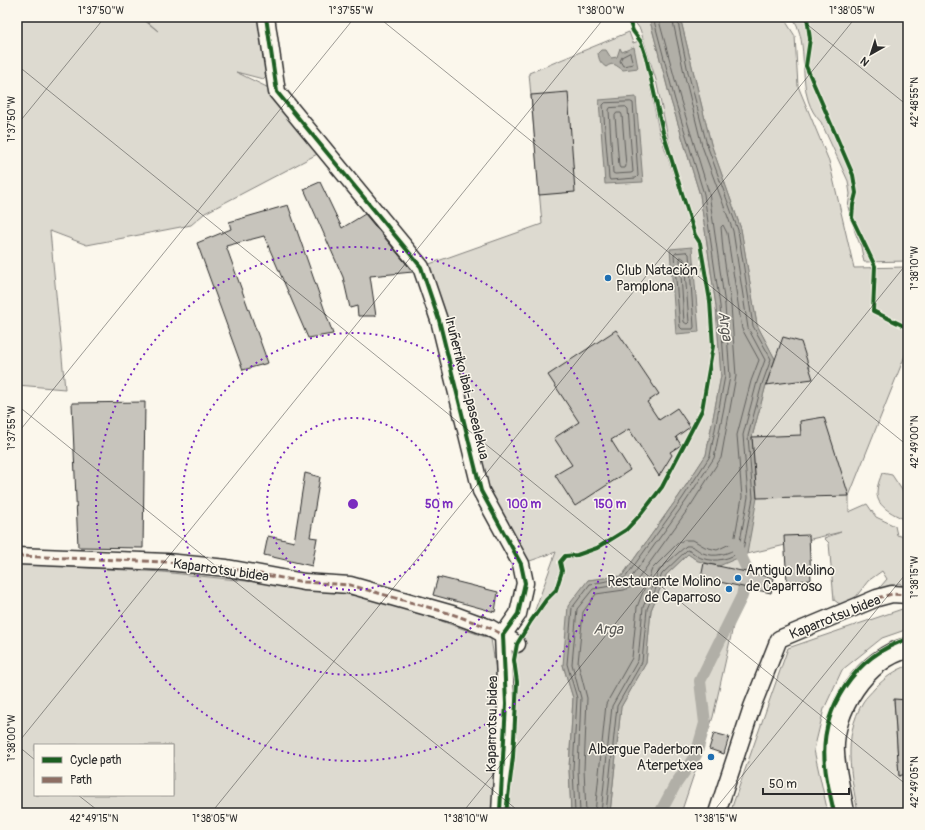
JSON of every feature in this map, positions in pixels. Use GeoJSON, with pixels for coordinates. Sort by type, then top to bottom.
{"type":"FeatureCollection","features":[{"type":"Feature","properties":{"kind":"main road"},"geometry":{"type":"LineString","coordinates":[[844,813],[834,752],[835,731],[854,688],[872,667],[897,651],[908,648]]}},
{"type":"Feature","properties":{"kind":"street","name":"Iruñerriko ibai-pasealekua"},"geometry":{"type":"LineString","coordinates":[[266,17],[277,92],[421,267],[439,320],[481,491],[520,564],[525,582],[518,614],[503,635]]}},
{"type":"Feature","properties":{"kind":"street","name":"Kaparrotsu bidea"},"geometry":{"type":"LineString","coordinates":[[17,556],[167,562],[227,568],[304,582],[350,585],[452,614],[490,628],[503,635],[506,704],[500,813]]}},
{"type":"Feature","properties":{"kind":"street","name":"Kaparrotsu bidea"},"geometry":{"type":"LineString","coordinates":[[717,813],[752,707],[779,639],[877,598],[892,594],[908,595]]}},
{"type":"Feature","properties":{"kind":"street"},"geometry":{"type":"LineString","coordinates":[[503,635],[517,644]]}},
{"type":"Feature","properties":{"kind":"shaded area"},"geometry":{"type":"Polygon","coordinates":[[[17,17],[140,17],[158,31],[142,17],[264,17],[270,67],[266,76],[263,79],[236,72],[277,92],[325,150],[205,213],[191,225],[87,245],[50,231],[65,389],[17,385],[17,17]]]}},
{"type":"Feature","properties":{"kind":"shaded area"},"geometry":{"type":"Polygon","coordinates":[[[631,17],[649,17],[671,101],[700,195],[716,306],[721,376],[706,455],[679,496],[622,576],[588,580],[563,665],[573,698],[569,768],[571,813],[17,813],[17,564],[162,572],[311,588],[386,601],[491,639],[499,688],[508,652],[531,621],[556,552],[521,564],[481,491],[421,267],[542,224],[529,73],[629,32],[633,43],[639,41],[645,60],[659,131],[680,194],[656,80],[640,29],[631,17]]]}},
{"type":"Feature","properties":{"kind":"shaded area"},"geometry":{"type":"Polygon","coordinates":[[[680,17],[783,17],[795,36],[798,86],[829,161],[854,268],[908,267],[908,348],[849,496],[849,512],[867,504],[876,517],[895,526],[897,535],[908,538],[908,589],[905,590],[900,583],[876,592],[887,579],[882,571],[868,581],[852,602],[841,605],[834,600],[829,543],[824,538],[841,532],[747,554],[713,717],[681,813],[610,813],[621,707],[646,663],[651,610],[666,575],[688,554],[698,561],[757,498],[752,437],[766,385],[775,359],[757,325],[741,229],[711,144],[680,17]]]}},
{"type":"Feature","properties":{"kind":"shaded area"},"geometry":{"type":"Polygon","coordinates":[[[792,17],[908,17],[908,261],[864,262],[861,247],[848,207],[850,194],[848,181],[821,122],[813,112],[808,101],[804,77],[801,40],[798,27],[792,17]]]}},
{"type":"Feature","properties":{"kind":"shaded area"},"geometry":{"type":"Polygon","coordinates":[[[882,473],[892,475],[908,499],[908,521],[883,507],[880,502],[877,489],[882,473]]]}},
{"type":"Feature","properties":{"kind":"shaded area"},"geometry":{"type":"Polygon","coordinates":[[[908,607],[908,629],[882,638],[842,670],[824,709],[814,750],[828,813],[731,813],[788,648],[908,607]]]}},
{"type":"Feature","properties":{"kind":"shaded area"},"geometry":{"type":"Polygon","coordinates":[[[908,666],[908,700],[894,700],[899,775],[908,773],[908,813],[858,813],[850,757],[852,729],[856,716],[864,700],[886,678],[908,666]]]}},
{"type":"Feature","properties":{"kind":"water","name":"Arga"},"geometry":{"type":"Polygon","coordinates":[[[649,17],[680,17],[711,144],[741,229],[757,325],[775,359],[766,385],[752,437],[757,498],[747,554],[719,566],[698,561],[688,554],[666,575],[651,610],[646,663],[621,707],[610,813],[571,813],[569,769],[573,698],[563,665],[568,606],[588,580],[622,576],[679,496],[706,455],[721,376],[716,306],[700,195],[671,101],[649,17]]]}},
{"type":"Feature","properties":{"kind":"water"},"geometry":{"type":"Polygon","coordinates":[[[634,47],[638,68],[623,70],[613,64],[606,67],[599,59],[598,53],[601,50],[606,50],[611,58],[617,57],[620,48],[622,52],[634,47]]]}},
{"type":"Feature","properties":{"kind":"water"},"geometry":{"type":"Polygon","coordinates":[[[636,97],[643,182],[605,184],[599,100],[636,97]]]}},
{"type":"Feature","properties":{"kind":"water"},"geometry":{"type":"Polygon","coordinates":[[[692,247],[699,332],[676,334],[670,249],[692,247]]]}},
{"type":"Feature","properties":{"kind":"building"},"geometry":{"type":"Polygon","coordinates":[[[568,92],[575,192],[539,195],[531,95],[568,92]]]}},
{"type":"Feature","properties":{"kind":"building"},"geometry":{"type":"Polygon","coordinates":[[[320,182],[342,228],[365,214],[413,272],[370,276],[376,316],[358,316],[357,306],[350,308],[343,277],[304,189],[320,182]]]}},
{"type":"Feature","properties":{"kind":"building"},"geometry":{"type":"Polygon","coordinates":[[[288,205],[333,334],[308,338],[264,236],[226,246],[268,363],[243,370],[197,243],[231,229],[229,222],[288,205]]]}},
{"type":"Feature","properties":{"kind":"building"},"geometry":{"type":"Polygon","coordinates":[[[616,330],[659,394],[647,402],[659,420],[677,408],[690,427],[676,437],[681,445],[670,452],[672,455],[659,476],[629,429],[611,440],[630,470],[575,506],[555,475],[572,465],[554,438],[579,422],[548,375],[616,330]]]}},
{"type":"Feature","properties":{"kind":"building"},"geometry":{"type":"Polygon","coordinates":[[[783,337],[801,342],[813,379],[766,385],[783,337]]]}},
{"type":"Feature","properties":{"kind":"building"},"geometry":{"type":"Polygon","coordinates":[[[145,402],[143,548],[78,547],[72,403],[145,402]]]}},
{"type":"Feature","properties":{"kind":"building"},"geometry":{"type":"Polygon","coordinates":[[[824,417],[849,496],[757,498],[752,437],[801,435],[800,421],[824,417]]]}},
{"type":"Feature","properties":{"kind":"building"},"geometry":{"type":"Polygon","coordinates":[[[305,473],[320,477],[310,537],[317,538],[312,566],[264,555],[268,536],[294,542],[305,473]]]}},
{"type":"Feature","properties":{"kind":"building"},"geometry":{"type":"Polygon","coordinates":[[[809,535],[811,580],[787,582],[784,536],[809,535]]]}},
{"type":"Feature","properties":{"kind":"building","name":"Antiguo Molino de Caparroso"},"geometry":{"type":"Polygon","coordinates":[[[704,563],[774,578],[771,593],[701,578],[704,563]]]}},
{"type":"Feature","properties":{"kind":"building"},"geometry":{"type":"Polygon","coordinates":[[[438,577],[498,592],[495,612],[433,595],[438,577]]]}},
{"type":"Feature","properties":{"kind":"building"},"geometry":{"type":"Polygon","coordinates":[[[894,699],[908,700],[908,773],[899,776],[894,699]]]}},
{"type":"Feature","properties":{"kind":"building"},"geometry":{"type":"Polygon","coordinates":[[[714,733],[729,737],[724,754],[709,749],[714,733]]]}},
{"type":"Feature","properties":{"kind":"waterway"},"geometry":{"type":"LineString","coordinates":[[660,813],[675,785],[696,755],[705,723],[700,681],[742,596],[747,569],[735,543]]}},
{"type":"Feature","properties":{"kind":"marked path"},"geometry":{"type":"LineString","coordinates":[[17,556],[167,562],[227,568],[304,582],[350,585],[452,614],[490,628],[503,635]]}},
{"type":"Feature","properties":{"kind":"marked path"},"geometry":{"type":"LineString","coordinates":[[877,598],[892,594],[908,595]]}},
{"type":"Feature","properties":{"kind":"cycle path"},"geometry":{"type":"LineString","coordinates":[[266,17],[277,92],[421,267],[439,320],[481,491],[521,564],[525,583],[518,614],[503,635]]}},
{"type":"Feature","properties":{"kind":"cycle path"},"geometry":{"type":"LineString","coordinates":[[506,813],[513,757],[517,682],[514,660],[517,644],[546,600],[556,590],[562,571],[560,562],[565,556],[577,555],[597,548],[626,530],[641,514],[662,487],[702,410],[713,346],[710,301],[700,243],[695,235],[663,132],[646,57],[641,42],[633,31],[628,17]]}},
{"type":"Feature","properties":{"kind":"cycle path"},"geometry":{"type":"LineString","coordinates":[[807,17],[810,39],[806,66],[853,175],[856,193],[852,218],[875,266],[873,311],[908,328]]}},
{"type":"Feature","properties":{"kind":"cycle path"},"geometry":{"type":"LineString","coordinates":[[500,811],[506,704],[503,635]]}},
{"type":"Feature","properties":{"kind":"cycle path"},"geometry":{"type":"LineString","coordinates":[[834,813],[827,783],[825,744],[828,724],[835,705],[844,687],[857,671],[872,658],[889,647],[908,639]]}},
{"type":"Feature","properties":{"kind":"place","name":"Club Natación Pamplona"},"geometry":{"type":"Point","coordinates":[608,278]}},
{"type":"Feature","properties":{"kind":"place","name":"Antiguo Molino de Caparroso"},"geometry":{"type":"Point","coordinates":[738,578]}},
{"type":"Feature","properties":{"kind":"place","name":"Restaurante Molino de Caparroso"},"geometry":{"type":"Point","coordinates":[729,589]}},
{"type":"Feature","properties":{"kind":"place","name":"Albergue Paderborn Aterpetxea"},"geometry":{"type":"Point","coordinates":[711,757]}}]}
